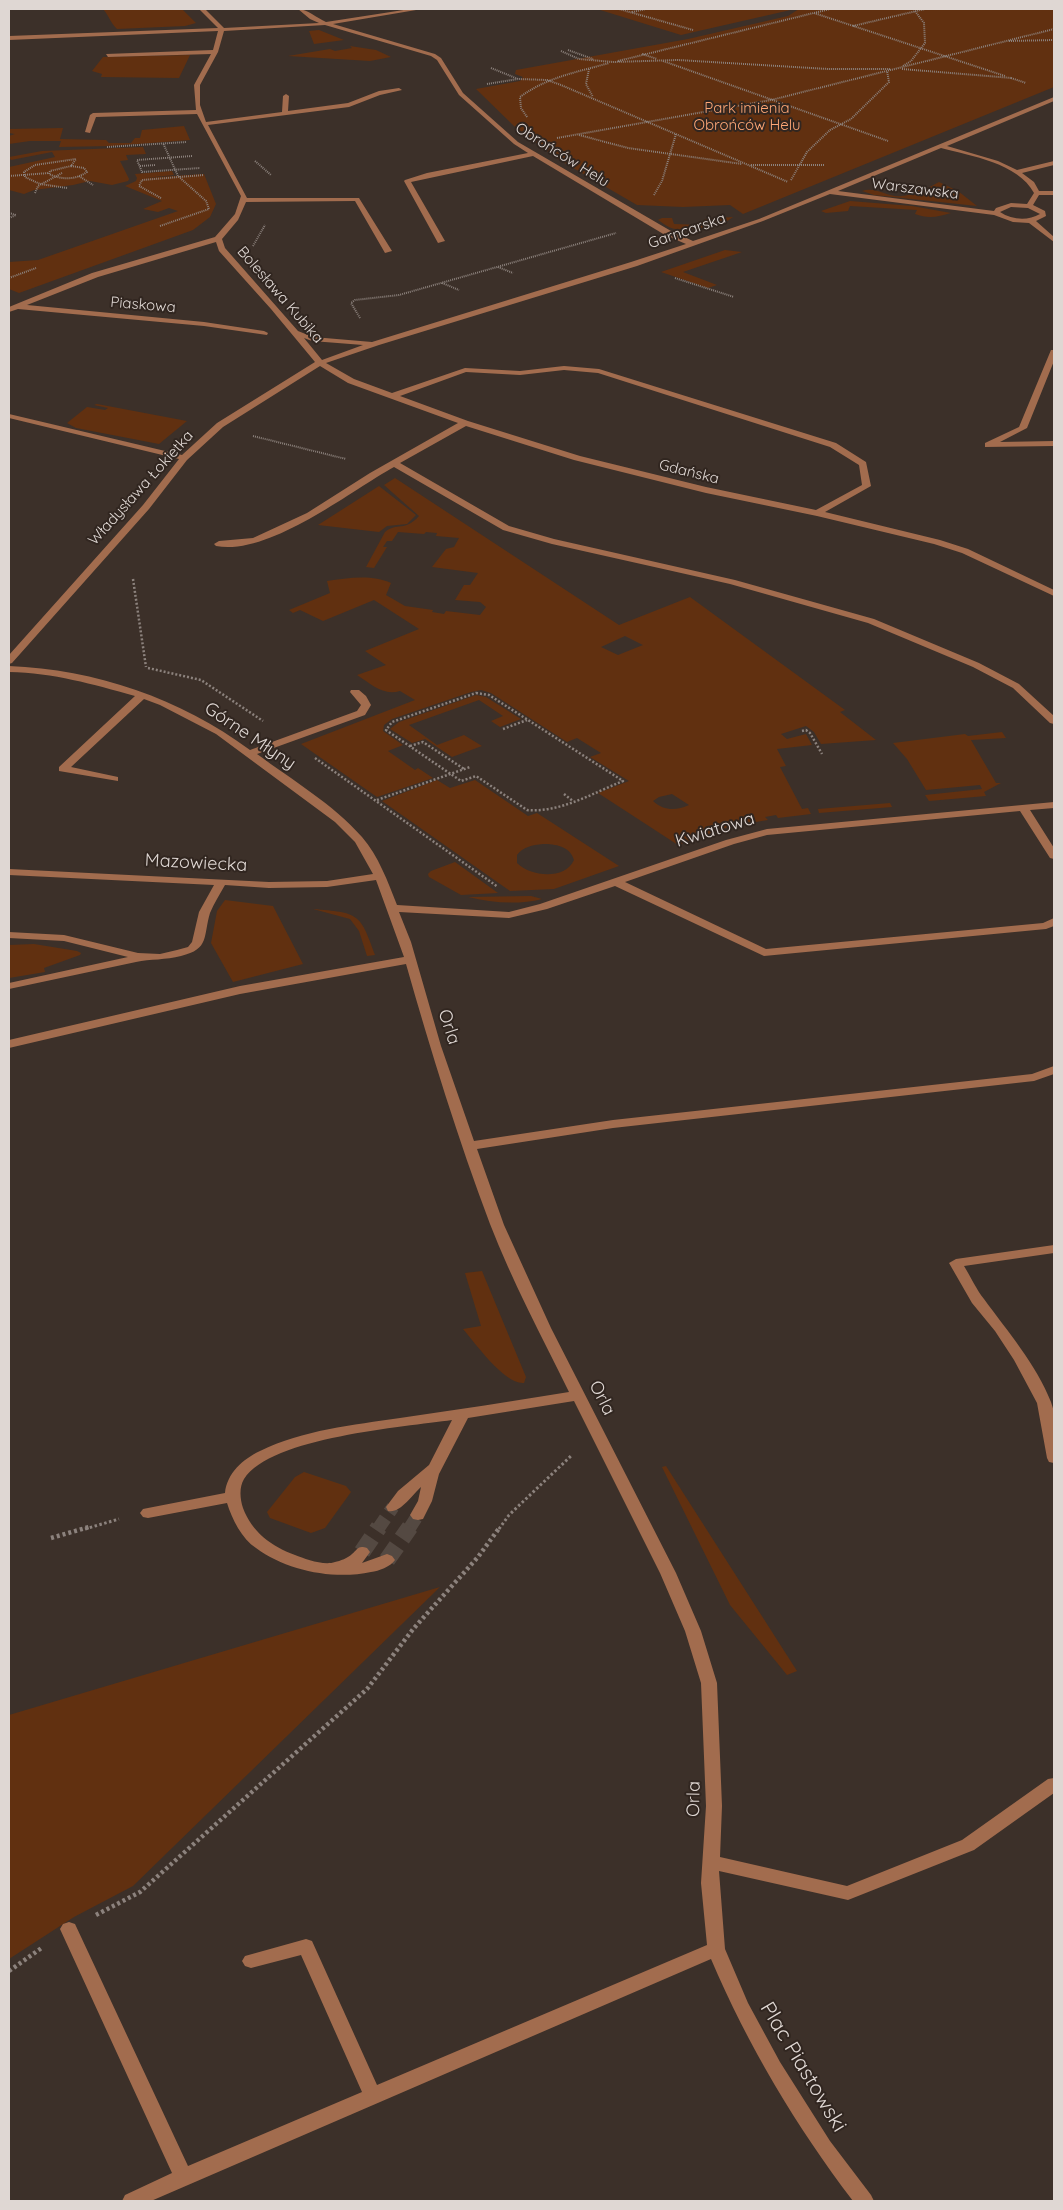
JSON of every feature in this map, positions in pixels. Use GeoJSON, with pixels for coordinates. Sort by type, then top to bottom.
{"type":"FeatureCollection","features":[{"type":"Feature","properties":{"kind":"street"},"geometry":{"type":"LineString","coordinates":[[202,9],[222,29]]}},
{"type":"Feature","properties":{"kind":"street"},"geometry":{"type":"LineString","coordinates":[[301,9],[312,18],[326,24]]}},
{"type":"Feature","properties":{"kind":"street"},"geometry":{"type":"LineString","coordinates":[[9,38],[326,24],[419,9]]}},
{"type":"Feature","properties":{"kind":"street","name":"Obrońców Helu"},"geometry":{"type":"LineString","coordinates":[[326,24],[433,55],[439,59],[461,94],[516,143],[668,233],[693,244]]}},
{"type":"Feature","properties":{"kind":"street"},"geometry":{"type":"LineString","coordinates":[[222,29],[215,52],[197,85],[196,93],[199,112],[204,124],[244,192],[244,200],[358,199],[388,250]]}},
{"type":"Feature","properties":{"kind":"street"},"geometry":{"type":"LineString","coordinates":[[108,55],[215,52]]}},
{"type":"Feature","properties":{"kind":"street"},"geometry":{"type":"LineString","coordinates":[[204,124],[349,105],[379,93],[399,90]]}},
{"type":"Feature","properties":{"kind":"street"},"geometry":{"type":"LineString","coordinates":[[285,114],[286,96]]}},
{"type":"Feature","properties":{"kind":"street","name":"Garncarska"},"geometry":{"type":"LineString","coordinates":[[320,363],[376,343],[693,244],[831,192],[1054,99]]}},
{"type":"Feature","properties":{"kind":"street"},"geometry":{"type":"LineString","coordinates":[[88,132],[93,115],[199,112]]}},
{"type":"Feature","properties":{"kind":"street"},"geometry":{"type":"LineString","coordinates":[[941,146],[975,156],[1016,172],[1035,186],[1037,193],[1029,206]]}},
{"type":"Feature","properties":{"kind":"street"},"geometry":{"type":"LineString","coordinates":[[441,241],[407,181],[427,175],[534,154]]}},
{"type":"Feature","properties":{"kind":"street"},"geometry":{"type":"LineString","coordinates":[[1016,172],[1054,163]]}},
{"type":"Feature","properties":{"kind":"street","name":"Warszawska"},"geometry":{"type":"LineString","coordinates":[[831,192],[996,212]]}},
{"type":"Feature","properties":{"kind":"street"},"geometry":{"type":"LineString","coordinates":[[1037,193],[1054,193]]}},
{"type":"Feature","properties":{"kind":"street","name":"Bolesława Kubika"},"geometry":{"type":"LineString","coordinates":[[244,200],[227,230],[218,239],[222,249],[295,331],[320,363]]}},
{"type":"Feature","properties":{"kind":"street"},"geometry":{"type":"LineString","coordinates":[[1006,206],[1029,206],[1039,209],[1044,215],[1030,220],[1011,219],[1001,216],[996,212],[998,209],[1006,206]]}},
{"type":"Feature","properties":{"kind":"street"},"geometry":{"type":"LineString","coordinates":[[1030,220],[1054,240]]}},
{"type":"Feature","properties":{"kind":"street","name":"Piaskowa"},"geometry":{"type":"LineString","coordinates":[[9,310],[95,275],[218,239]]}},
{"type":"Feature","properties":{"kind":"street","name":"Piaskowa"},"geometry":{"type":"LineString","coordinates":[[19,307],[204,324],[264,333]]}},
{"type":"Feature","properties":{"kind":"street"},"geometry":{"type":"LineString","coordinates":[[295,331],[312,339],[376,343]]}},
{"type":"Feature","properties":{"kind":"street"},"geometry":{"type":"LineString","coordinates":[[1054,352],[1023,428],[988,445],[1054,444]]}},
{"type":"Feature","properties":{"kind":"street","name":"Gdańska"},"geometry":{"type":"LineString","coordinates":[[320,363],[351,381],[465,423],[605,466],[937,542],[965,551],[1054,593]]}},
{"type":"Feature","properties":{"kind":"street","name":"Władysława Łokietka"},"geometry":{"type":"LineString","coordinates":[[9,661],[146,507],[184,458],[220,426],[320,363]]}},
{"type":"Feature","properties":{"kind":"street"},"geometry":{"type":"LineString","coordinates":[[393,396],[465,370],[520,373],[564,368],[599,370],[833,445],[863,464],[867,486],[817,513]]}},
{"type":"Feature","properties":{"kind":"street"},"geometry":{"type":"LineString","coordinates":[[9,416],[184,458]]}},
{"type":"Feature","properties":{"kind":"street"},"geometry":{"type":"LineString","coordinates":[[219,544],[255,541],[310,515],[453,428],[465,423]]}},
{"type":"Feature","properties":{"kind":"street"},"geometry":{"type":"LineString","coordinates":[[395,464],[506,528],[552,541],[732,582],[871,621],[976,665],[1016,686],[1054,721]]}},
{"type":"Feature","properties":{"kind":"street","name":"Górne Młyny"},"geometry":{"type":"LineString","coordinates":[[9,669],[41,670],[63,674],[142,695],[164,703],[220,732],[251,753],[339,820],[359,840],[380,876]]}},
{"type":"Feature","properties":{"kind":"street"},"geometry":{"type":"LineString","coordinates":[[251,753],[361,713],[366,705],[355,692]]}},
{"type":"Feature","properties":{"kind":"street"},"geometry":{"type":"LineString","coordinates":[[114,779],[63,769],[142,695]]}},
{"type":"Feature","properties":{"kind":"street","name":"Kwiatowa"},"geometry":{"type":"LineString","coordinates":[[393,908],[509,915],[543,907],[730,842],[767,832],[1054,805]]}},
{"type":"Feature","properties":{"kind":"street"},"geometry":{"type":"LineString","coordinates":[[1023,808],[1054,856]]}},
{"type":"Feature","properties":{"kind":"street","name":"Mazowiecka"},"geometry":{"type":"LineString","coordinates":[[9,872],[269,886],[327,884],[380,876]]}},
{"type":"Feature","properties":{"kind":"street","name":"Orla"},"geometry":{"type":"LineString","coordinates":[[380,876],[393,908],[469,1146],[497,1225],[544,1328],[668,1573],[693,1631],[709,1683],[713,1735],[714,1806],[710,1883],[716,1949]]}},
{"type":"Feature","properties":{"kind":"street"},"geometry":{"type":"LineString","coordinates":[[614,881],[764,953],[1046,926],[1054,921]]}},
{"type":"Feature","properties":{"kind":"street"},"geometry":{"type":"LineString","coordinates":[[9,986],[106,964],[180,953],[196,946],[205,912],[221,882]]}},
{"type":"Feature","properties":{"kind":"street"},"geometry":{"type":"LineString","coordinates":[[9,935],[58,937],[124,954],[154,957]]}},
{"type":"Feature","properties":{"kind":"street"},"geometry":{"type":"LineString","coordinates":[[9,1044],[240,990],[409,960]]}},
{"type":"Feature","properties":{"kind":"street"},"geometry":{"type":"LineString","coordinates":[[469,1146],[613,1124],[1034,1077],[1054,1070]]}},
{"type":"Feature","properties":{"kind":"street"},"geometry":{"type":"LineString","coordinates":[[1054,1249],[956,1263],[977,1300],[1000,1328],[1021,1359],[1044,1402],[1054,1458]]}},
{"type":"Feature","properties":{"kind":"street"},"geometry":{"type":"LineString","coordinates":[[387,1560],[366,1570],[327,1568],[299,1561],[262,1545],[247,1530],[236,1509],[233,1485],[239,1473],[253,1461],[274,1451],[322,1435],[579,1395]]}},
{"type":"Feature","properties":{"kind":"street"},"geometry":{"type":"LineString","coordinates":[[418,1515],[425,1501],[432,1474],[463,1413]]}},
{"type":"Feature","properties":{"kind":"street"},"geometry":{"type":"LineString","coordinates":[[393,1507],[439,1460]]}},
{"type":"Feature","properties":{"kind":"street"},"geometry":{"type":"LineString","coordinates":[[148,1513],[233,1497]]}},
{"type":"Feature","properties":{"kind":"street"},"geometry":{"type":"LineString","coordinates":[[327,1568],[348,1564],[362,1552]]}},
{"type":"Feature","properties":{"kind":"street"},"geometry":{"type":"LineString","coordinates":[[711,1862],[848,1893],[968,1845],[1054,1784]]}},
{"type":"Feature","properties":{"kind":"street"},"geometry":{"type":"LineString","coordinates":[[70,1929],[184,2177]]}},
{"type":"Feature","properties":{"kind":"street"},"geometry":{"type":"LineString","coordinates":[[251,1961],[306,1946],[373,2096]]}},
{"type":"Feature","properties":{"kind":"street"},"geometry":{"type":"LineString","coordinates":[[132,2201],[716,1949]]}},
{"type":"Feature","properties":{"kind":"street","name":"Plac Piastowski"},"geometry":{"type":"LineString","coordinates":[[716,1949],[740,2005],[773,2068],[824,2147],[864,2201]]}},
{"type":"Feature","properties":{"kind":"path"},"geometry":{"type":"LineString","coordinates":[[619,9],[692,30]]}},
{"type":"Feature","properties":{"kind":"path"},"geometry":{"type":"LineString","coordinates":[[632,12],[646,9]]}},
{"type":"Feature","properties":{"kind":"path"},"geometry":{"type":"LineString","coordinates":[[527,116],[521,108],[520,98],[531,88],[547,80],[641,54],[830,9]]}},
{"type":"Feature","properties":{"kind":"path"},"geometry":{"type":"LineString","coordinates":[[852,26],[924,9]]}},
{"type":"Feature","properties":{"kind":"path"},"geometry":{"type":"LineString","coordinates":[[898,68],[911,61],[925,43],[924,23],[915,11]]}},
{"type":"Feature","properties":{"kind":"path"},"geometry":{"type":"LineString","coordinates":[[812,13],[1028,83]]}},
{"type":"Feature","properties":{"kind":"path"},"geometry":{"type":"LineString","coordinates":[[556,138],[771,100],[1054,29]]}},
{"type":"Feature","properties":{"kind":"path"},"geometry":{"type":"LineString","coordinates":[[1006,41],[1054,40]]}},
{"type":"Feature","properties":{"kind":"path"},"geometry":{"type":"LineString","coordinates":[[568,50],[598,61]]}},
{"type":"Feature","properties":{"kind":"path"},"geometry":{"type":"LineString","coordinates":[[561,51],[579,59],[613,62],[678,60],[828,69],[898,68],[1012,78]]}},
{"type":"Feature","properties":{"kind":"path"},"geometry":{"type":"LineString","coordinates":[[641,54],[893,142]]}},
{"type":"Feature","properties":{"kind":"path"},"geometry":{"type":"LineString","coordinates":[[491,68],[518,79]]}},
{"type":"Feature","properties":{"kind":"path"},"geometry":{"type":"LineString","coordinates":[[590,68],[585,80],[587,89],[593,97],[602,103]]}},
{"type":"Feature","properties":{"kind":"path"},"geometry":{"type":"LineString","coordinates":[[509,82],[518,79],[547,80],[790,183],[808,152],[830,130],[850,119],[889,82],[887,71]]}},
{"type":"Feature","properties":{"kind":"path"},"geometry":{"type":"LineString","coordinates":[[653,197],[662,181],[676,134]]}},
{"type":"Feature","properties":{"kind":"path"},"geometry":{"type":"LineString","coordinates":[[578,135],[628,148],[748,165],[828,165]]}},
{"type":"Feature","properties":{"kind":"path"},"geometry":{"type":"LineString","coordinates":[[104,147],[188,141]]}},
{"type":"Feature","properties":{"kind":"path"},"geometry":{"type":"LineString","coordinates":[[163,143],[179,177],[206,201],[209,209]]}},
{"type":"Feature","properties":{"kind":"path"},"geometry":{"type":"LineString","coordinates":[[194,156],[137,160],[142,172],[208,167]]}},
{"type":"Feature","properties":{"kind":"path"},"geometry":{"type":"LineString","coordinates":[[24,174],[25,169],[35,165],[76,159],[71,166]]}},
{"type":"Feature","properties":{"kind":"path"},"geometry":{"type":"LineString","coordinates":[[153,159],[159,171]]}},
{"type":"Feature","properties":{"kind":"path"},"geometry":{"type":"LineString","coordinates":[[140,166],[156,165]]}},
{"type":"Feature","properties":{"kind":"path"},"geometry":{"type":"LineString","coordinates":[[9,176],[49,173],[54,169],[71,166],[86,170],[86,173],[68,178],[53,176],[49,173]]}},
{"type":"Feature","properties":{"kind":"path"},"geometry":{"type":"LineString","coordinates":[[35,193],[40,184],[62,173]]}},
{"type":"Feature","properties":{"kind":"path"},"geometry":{"type":"LineString","coordinates":[[24,174],[29,180],[40,184],[66,188]]}},
{"type":"Feature","properties":{"kind":"path"},"geometry":{"type":"LineString","coordinates":[[161,198],[139,186],[142,180],[212,174]]}},
{"type":"Feature","properties":{"kind":"path"},"geometry":{"type":"LineString","coordinates":[[79,176],[93,185]]}},
{"type":"Feature","properties":{"kind":"path"},"geometry":{"type":"LineString","coordinates":[[9,213],[16,215],[9,218]]}},
{"type":"Feature","properties":{"kind":"path"},"geometry":{"type":"LineString","coordinates":[[361,319],[351,303],[355,300],[398,294],[619,232]]}},
{"type":"Feature","properties":{"kind":"path"},"geometry":{"type":"LineString","coordinates":[[668,276],[734,297]]}},
{"type":"Feature","properties":{"kind":"path"},"geometry":{"type":"LineString","coordinates":[[441,282],[464,292]]}},
{"type":"Feature","properties":{"kind":"path"},"geometry":{"type":"LineString","coordinates":[[250,436],[385,469]]}},
{"type":"Feature","properties":{"kind":"path"},"geometry":{"type":"LineString","coordinates":[[132,579],[146,667]]}},
{"type":"Feature","properties":{"kind":"path"},"geometry":{"type":"LineString","coordinates":[[137,665],[202,680],[500,888]]}},
{"type":"Feature","properties":{"kind":"path"},"geometry":{"type":"LineString","coordinates":[[476,693],[489,695],[528,720],[623,781],[573,801],[552,807],[527,810],[476,776],[461,781],[386,730],[392,722],[476,693]]}},
{"type":"Feature","properties":{"kind":"path"},"geometry":{"type":"LineString","coordinates":[[503,729],[528,720]]}},
{"type":"Feature","properties":{"kind":"path"},"geometry":{"type":"LineString","coordinates":[[802,731],[810,732],[822,754]]}},
{"type":"Feature","properties":{"kind":"path"},"geometry":{"type":"LineString","coordinates":[[410,746],[423,742],[464,770]]}},
{"type":"Feature","properties":{"kind":"path"},"geometry":{"type":"LineString","coordinates":[[376,801],[470,767]]}},
{"type":"Feature","properties":{"kind":"path"},"geometry":{"type":"LineString","coordinates":[[564,794],[573,801]]}},
{"type":"Feature","properties":{"kind":"path"},"geometry":{"type":"LineString","coordinates":[[9,1970],[70,1929],[140,1892],[367,1689],[414,1628],[478,1558],[509,1515],[572,1455]]}},
{"type":"Feature","properties":{"kind":"path"},"geometry":{"type":"LineString","coordinates":[[52,1538],[148,1513]]}},
{"type":"Feature","properties":{"kind":"green space"},"geometry":{"type":"Polygon","coordinates":[[[103,9],[182,9],[196,23],[185,26],[117,29],[103,9]]]}},
{"type":"Feature","properties":{"kind":"green space"},"geometry":{"type":"Polygon","coordinates":[[[597,9],[795,9],[681,35],[597,9]]]}},
{"type":"Feature","properties":{"kind":"green space","name":"Park imienia Obrońców Helu"},"geometry":{"type":"Polygon","coordinates":[[[799,9],[1054,9],[1054,87],[743,214],[730,205],[683,207],[637,205],[556,158],[514,126],[476,89],[520,81],[523,77],[515,74],[516,70],[688,39],[788,16],[799,9]]]}},
{"type":"Feature","properties":{"kind":"green space"},"geometry":{"type":"Polygon","coordinates":[[[319,30],[344,40],[314,44],[309,31],[319,30]]]}},
{"type":"Feature","properties":{"kind":"green space"},"geometry":{"type":"Polygon","coordinates":[[[350,46],[376,50],[391,57],[370,61],[288,56],[330,49],[335,51],[352,48],[350,46]]]}},
{"type":"Feature","properties":{"kind":"green space"},"geometry":{"type":"Polygon","coordinates":[[[190,55],[179,78],[101,77],[102,74],[92,71],[103,57],[190,55]]]}},
{"type":"Feature","properties":{"kind":"green space"},"geometry":{"type":"Polygon","coordinates":[[[184,126],[190,140],[111,146],[59,147],[61,141],[30,141],[9,144],[9,136],[15,134],[9,133],[9,129],[63,128],[60,139],[106,140],[109,143],[131,143],[135,138],[140,138],[142,130],[184,126]]]}},
{"type":"Feature","properties":{"kind":"green space"},"geometry":{"type":"Polygon","coordinates":[[[143,147],[146,154],[126,155],[128,160],[120,161],[129,179],[128,181],[112,185],[90,181],[34,190],[24,194],[9,190],[9,167],[55,157],[52,152],[11,160],[9,157],[42,151],[143,147]]]}},
{"type":"Feature","properties":{"kind":"green space"},"geometry":{"type":"Polygon","coordinates":[[[172,171],[174,175],[144,178],[204,174],[216,204],[210,217],[193,230],[19,293],[9,289],[9,262],[38,260],[178,211],[169,208],[158,212],[143,209],[162,201],[125,186],[136,181],[135,174],[172,171]]]}},
{"type":"Feature","properties":{"kind":"green space"},"geometry":{"type":"Polygon","coordinates":[[[939,182],[958,191],[977,206],[874,195],[862,191],[872,190],[904,196],[939,182]]]}},
{"type":"Feature","properties":{"kind":"green space"},"geometry":{"type":"Polygon","coordinates":[[[850,201],[912,206],[951,213],[929,217],[915,214],[917,210],[850,206],[848,211],[826,213],[821,211],[850,201]]]}},
{"type":"Feature","properties":{"kind":"green space"},"geometry":{"type":"Polygon","coordinates":[[[733,217],[714,226],[690,229],[674,229],[658,220],[672,218],[674,224],[703,225],[705,219],[733,217]]]}},
{"type":"Feature","properties":{"kind":"green space"},"geometry":{"type":"Polygon","coordinates":[[[725,250],[742,252],[683,272],[717,285],[708,288],[661,272],[725,250]]]}},
{"type":"Feature","properties":{"kind":"green space"},"geometry":{"type":"Polygon","coordinates":[[[94,405],[187,421],[159,444],[76,428],[67,423],[87,407],[105,410],[108,408],[94,405]]]}},
{"type":"Feature","properties":{"kind":"green space"},"geometry":{"type":"Polygon","coordinates":[[[395,478],[619,625],[690,597],[845,710],[840,712],[876,740],[821,744],[814,732],[806,726],[781,734],[787,739],[806,734],[812,745],[777,749],[786,766],[780,767],[802,809],[808,808],[811,814],[778,818],[776,815],[765,817],[768,820],[731,826],[678,845],[598,793],[629,781],[590,757],[601,753],[577,738],[567,742],[491,693],[481,690],[392,719],[384,725],[383,731],[403,745],[388,751],[415,770],[418,768],[433,778],[377,797],[301,744],[415,700],[400,691],[383,691],[357,675],[386,665],[365,651],[419,629],[374,600],[323,621],[300,610],[293,613],[289,610],[330,593],[327,581],[359,577],[376,578],[391,583],[386,595],[405,606],[433,610],[432,612],[444,614],[446,611],[480,615],[486,607],[480,602],[455,600],[464,585],[470,585],[478,573],[432,567],[446,549],[454,547],[459,538],[436,536],[437,533],[398,532],[392,541],[387,541],[383,547],[387,547],[374,568],[366,567],[385,532],[389,529],[409,524],[419,516],[384,485],[395,478]],[[625,636],[601,647],[618,655],[643,645],[625,636]],[[672,794],[659,797],[653,801],[661,807],[670,809],[689,805],[672,794]]]}},
{"type":"Feature","properties":{"kind":"green space"},"geometry":{"type":"Polygon","coordinates":[[[379,486],[416,515],[407,524],[387,526],[379,532],[318,525],[379,486]]]}},
{"type":"Feature","properties":{"kind":"green space"},"geometry":{"type":"Polygon","coordinates":[[[476,695],[486,697],[521,719],[500,727],[491,721],[503,716],[479,700],[409,725],[437,745],[464,735],[482,746],[452,757],[425,739],[412,743],[390,729],[399,722],[476,695]]]}},
{"type":"Feature","properties":{"kind":"green space"},"geometry":{"type":"Polygon","coordinates":[[[1002,732],[1006,738],[971,740],[996,783],[1001,783],[984,792],[986,796],[929,801],[925,795],[982,789],[980,785],[926,790],[907,759],[893,743],[965,734],[968,736],[1002,732]]]}},
{"type":"Feature","properties":{"kind":"green space"},"geometry":{"type":"Polygon","coordinates":[[[437,780],[450,788],[475,780],[528,816],[537,813],[619,866],[554,889],[510,891],[382,801],[437,780]],[[543,844],[522,850],[517,855],[517,863],[531,871],[547,874],[563,871],[574,860],[566,849],[557,845],[543,844]]]}},
{"type":"Feature","properties":{"kind":"green space"},"geometry":{"type":"Polygon","coordinates":[[[890,803],[892,807],[819,813],[818,809],[890,803]]]}},
{"type":"Feature","properties":{"kind":"green space"},"geometry":{"type":"Polygon","coordinates":[[[455,862],[498,893],[461,895],[429,877],[428,874],[431,871],[455,862]]]}},
{"type":"Feature","properties":{"kind":"green space"},"geometry":{"type":"Polygon","coordinates":[[[531,896],[542,899],[524,902],[505,902],[486,901],[468,897],[531,896]]]}},
{"type":"Feature","properties":{"kind":"green space"},"geometry":{"type":"Polygon","coordinates":[[[225,900],[273,906],[303,964],[233,982],[211,943],[217,911],[225,900]]]}},
{"type":"Feature","properties":{"kind":"green space"},"geometry":{"type":"Polygon","coordinates":[[[313,909],[340,912],[355,917],[365,930],[375,955],[367,956],[359,931],[350,919],[313,909]]]}},
{"type":"Feature","properties":{"kind":"green space"},"geometry":{"type":"Polygon","coordinates":[[[34,944],[81,953],[44,968],[45,972],[9,978],[9,945],[34,944]]]}},
{"type":"Feature","properties":{"kind":"green space"},"geometry":{"type":"Polygon","coordinates":[[[482,1271],[526,1377],[524,1383],[516,1382],[500,1370],[463,1329],[481,1326],[465,1273],[482,1271]]]}},
{"type":"Feature","properties":{"kind":"green space"},"geometry":{"type":"Polygon","coordinates":[[[666,1466],[797,1671],[787,1675],[730,1605],[662,1467],[666,1466]]]}},
{"type":"Feature","properties":{"kind":"green space"},"geometry":{"type":"Polygon","coordinates":[[[304,1472],[346,1486],[351,1492],[325,1528],[311,1533],[270,1518],[267,1512],[295,1477],[304,1472]]]}},
{"type":"Feature","properties":{"kind":"green space"},"geometry":{"type":"Polygon","coordinates":[[[440,1587],[133,1886],[74,1917],[9,1959],[9,1715],[440,1587]]]}},
{"type":"Feature","properties":{"kind":"tunnel"},"geometry":{"type":"LineString","coordinates":[[378,1529],[393,1507]]}},
{"type":"Feature","properties":{"kind":"tunnel"},"geometry":{"type":"LineString","coordinates":[[409,1529],[418,1515]]}},
{"type":"Feature","properties":{"kind":"tunnel"},"geometry":{"type":"LineString","coordinates":[[362,1552],[379,1527]]}},
{"type":"Feature","properties":{"kind":"tunnel"},"geometry":{"type":"LineString","coordinates":[[387,1560],[410,1527]]}}]}
